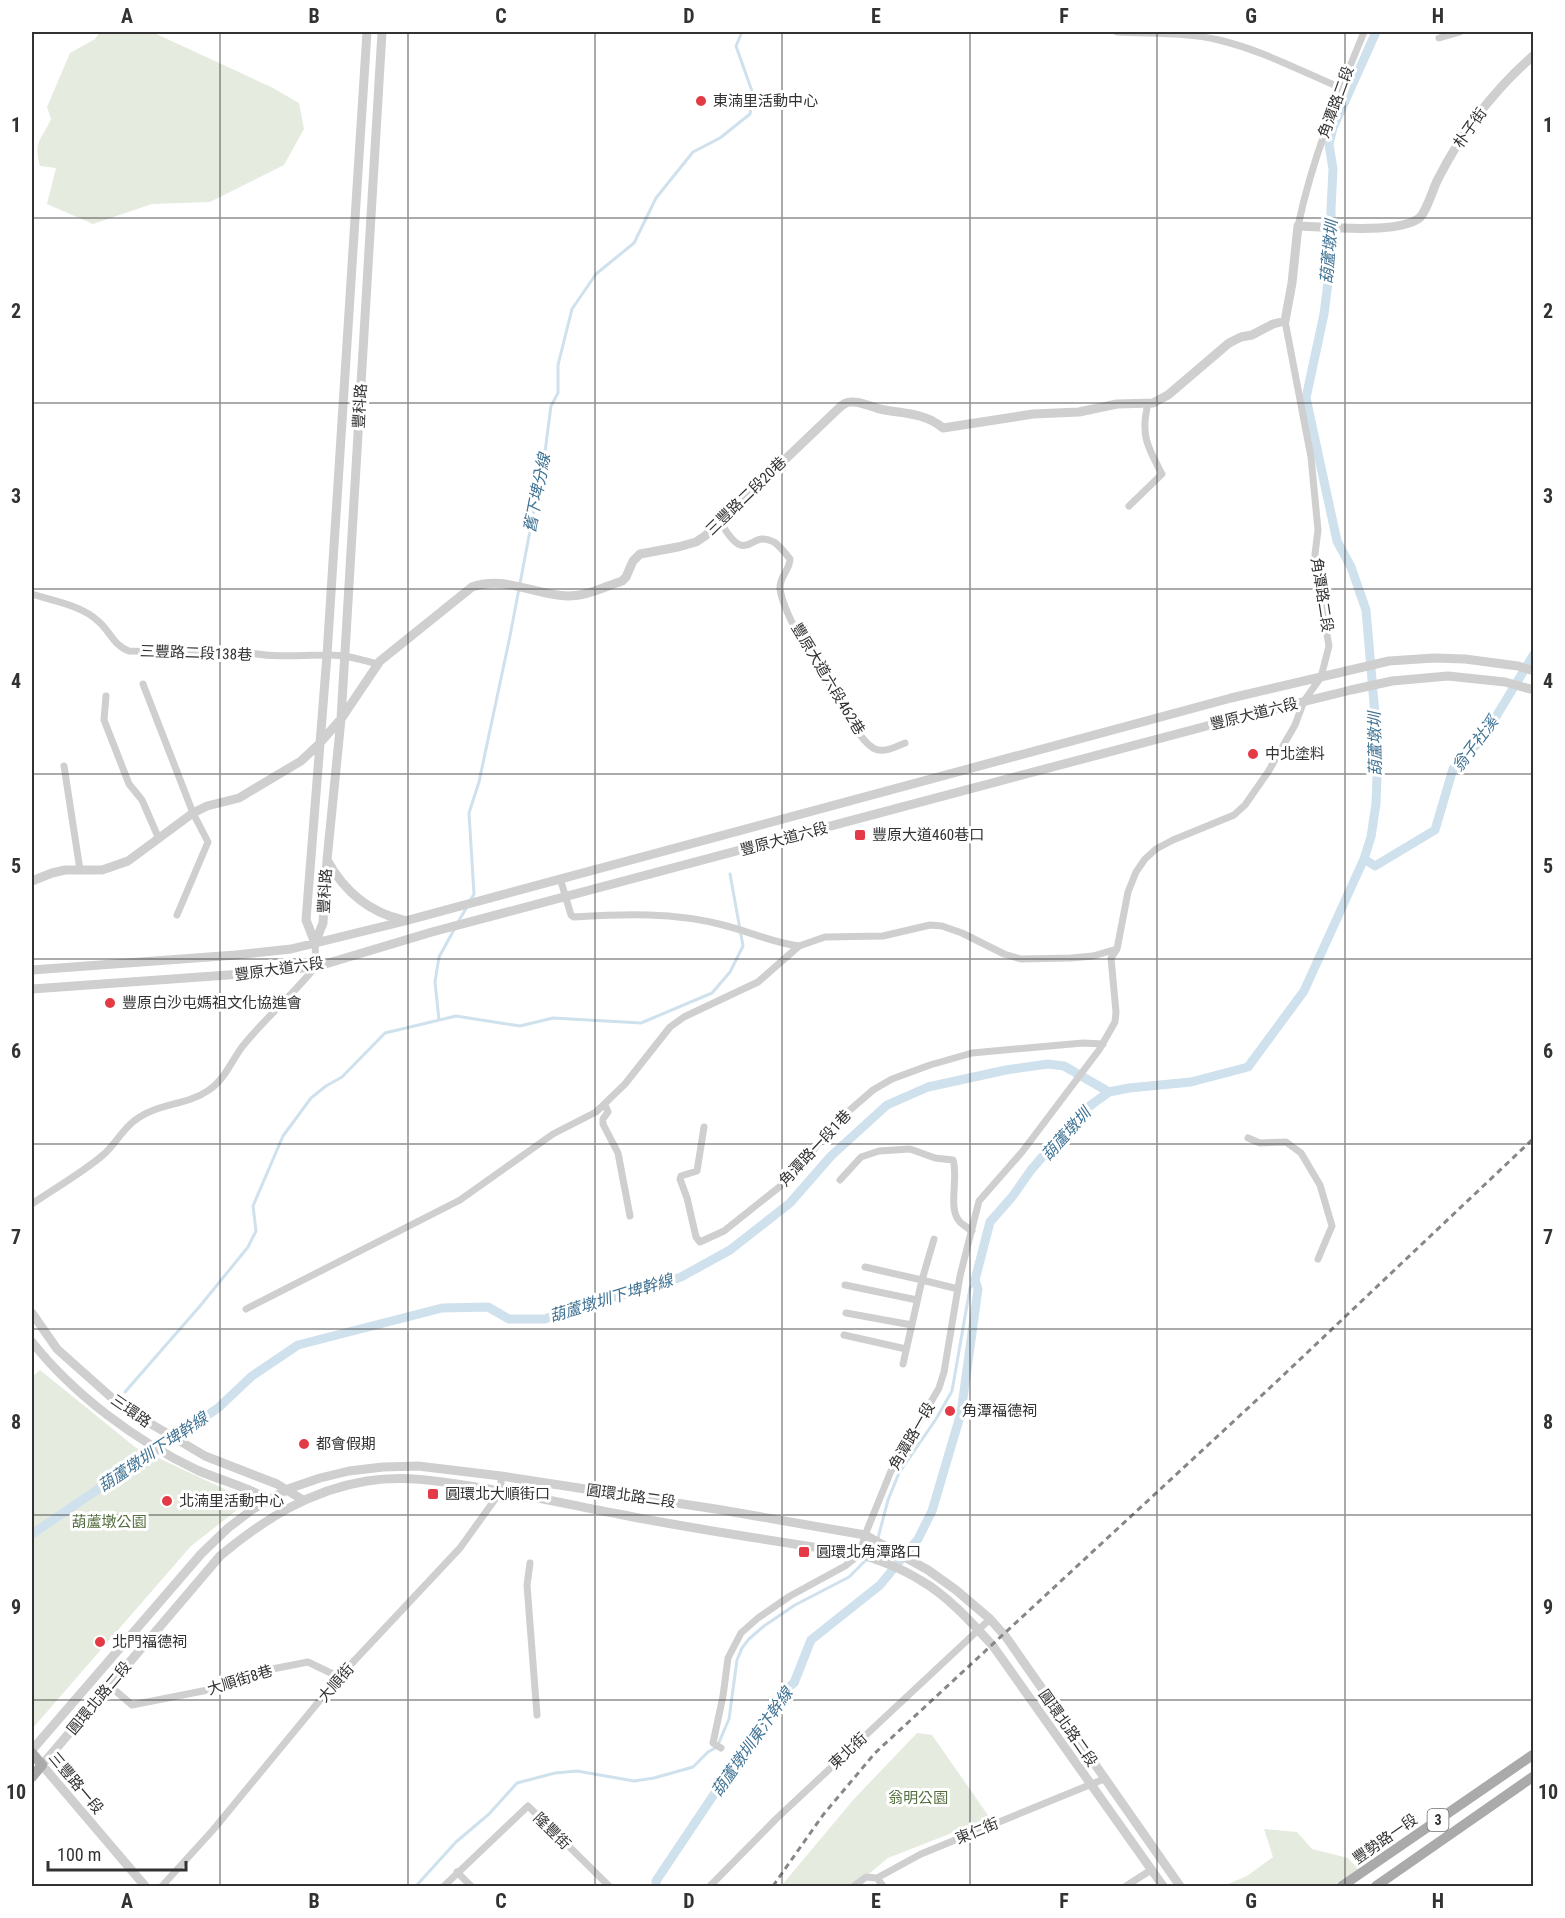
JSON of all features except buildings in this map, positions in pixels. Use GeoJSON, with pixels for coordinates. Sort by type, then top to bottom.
{"type":"FeatureCollection","features":[{"type":"Feature","properties":{"kind":"main road","name":"三豐路一段"},"geometry":{"type":"LineString","coordinates":[[32,1752],[42,1766]]}},
{"type":"Feature","properties":{"kind":"main road","name":"豐勢路一段"},"geometry":{"type":"LineString","coordinates":[[1342,1887],[1533,1754]]}},
{"type":"Feature","properties":{"kind":"main road"},"geometry":{"type":"LineString","coordinates":[[32,1777],[42,1766]]}},
{"type":"Feature","properties":{"kind":"main road","name":"3"},"geometry":{"type":"LineString","coordinates":[[1376,1887],[1533,1776]]}},
{"type":"Feature","properties":{"kind":"street","name":"豐科路"},"geometry":{"type":"LineString","coordinates":[[315,943],[306,920],[318,745],[327,655],[367,32]]}},
{"type":"Feature","properties":{"kind":"street","name":"豐科路"},"geometry":{"type":"LineString","coordinates":[[315,943],[323,923],[341,719],[382,32]]}},
{"type":"Feature","properties":{"kind":"street"},"geometry":{"type":"LineString","coordinates":[[1117,32],[1186,35],[1219,40],[1250,50],[1341,87]]}},
{"type":"Feature","properties":{"kind":"street","name":"角潭路二段"},"geometry":{"type":"LineString","coordinates":[[1067,1091],[1101,1047],[1115,1022],[1111,958],[1117,949],[1128,892],[1141,864],[1155,849],[1234,815],[1245,805],[1284,744],[1304,701],[1321,677],[1329,646],[1316,573],[1315,554],[1318,530],[1311,457],[1285,321],[1298,226],[1307,184],[1341,87],[1364,32]]}},
{"type":"Feature","properties":{"kind":"street"},"geometry":{"type":"LineString","coordinates":[[1439,38],[1460,32]]}},
{"type":"Feature","properties":{"kind":"street","name":"朴子街"},"geometry":{"type":"LineString","coordinates":[[1298,226],[1366,228],[1399,225],[1418,219],[1424,212],[1430,195],[1455,149],[1496,91],[1533,55]]}},
{"type":"Feature","properties":{"kind":"street","name":"三豐路二段20巷"},"geometry":{"type":"LineString","coordinates":[[32,881],[52,873],[102,870],[121,865],[193,813],[207,806],[239,798],[301,761],[341,719],[378,664],[472,587],[487,582],[500,582],[550,594],[567,596],[585,594],[622,581],[633,561],[640,554],[696,542],[721,523],[838,408],[849,402],[915,413],[937,422],[944,428],[1033,414],[1079,412],[1117,404],[1148,404],[1168,395],[1229,343],[1285,321]]}},
{"type":"Feature","properties":{"kind":"street"},"geometry":{"type":"LineString","coordinates":[[1129,506],[1162,474],[1148,448],[1144,435],[1144,417],[1148,404]]}},
{"type":"Feature","properties":{"kind":"street","name":"豐原大道六段462巷"},"geometry":{"type":"LineString","coordinates":[[721,523],[736,545],[743,546],[760,540],[769,540],[776,543],[790,559],[790,564],[781,580],[780,590],[785,606],[799,636],[819,664],[849,718],[866,743],[882,750],[905,743]]}},
{"type":"Feature","properties":{"kind":"street","name":"三豐路二段138巷"},"geometry":{"type":"LineString","coordinates":[[32,594],[85,612],[99,621],[118,645],[129,651],[250,653],[269,657],[327,655],[345,656],[378,664]]}},
{"type":"Feature","properties":{"kind":"street","name":"豐原大道六段"},"geometry":{"type":"LineString","coordinates":[[32,970],[291,949],[405,921],[1220,701],[1387,662],[1434,658],[1518,666],[1533,671]]}},
{"type":"Feature","properties":{"kind":"street","name":"豐原大道六段"},"geometry":{"type":"LineString","coordinates":[[32,989],[246,975],[316,966],[456,926],[1304,701],[1392,681],[1466,676],[1505,682],[1533,690]]}},
{"type":"Feature","properties":{"kind":"street"},"geometry":{"type":"LineString","coordinates":[[143,684],[193,813],[208,842],[177,915]]}},
{"type":"Feature","properties":{"kind":"street"},"geometry":{"type":"LineString","coordinates":[[106,696],[104,720],[129,784],[142,800],[159,838]]}},
{"type":"Feature","properties":{"kind":"street"},"geometry":{"type":"LineString","coordinates":[[64,766],[81,870]]}},
{"type":"Feature","properties":{"kind":"street"},"geometry":{"type":"LineString","coordinates":[[327,860],[340,881],[357,898],[375,910],[405,921]]}},
{"type":"Feature","properties":{"kind":"street"},"geometry":{"type":"LineString","coordinates":[[560,878],[571,915],[574,917],[634,914],[696,920],[722,924],[799,946]]}},
{"type":"Feature","properties":{"kind":"street"},"geometry":{"type":"LineString","coordinates":[[246,1309],[460,1200],[553,1134],[581,1122],[606,1105],[670,1027],[684,1017],[758,982],[799,946],[825,937],[883,936],[930,925],[942,926],[962,933],[1004,954],[1021,959],[1093,956],[1117,949]]}},
{"type":"Feature","properties":{"kind":"street"},"geometry":{"type":"LineString","coordinates":[[32,1204],[104,1155],[132,1122],[151,1110],[209,1091],[222,1079],[241,1049],[260,1026],[298,989],[316,966],[315,943]]}},
{"type":"Feature","properties":{"kind":"street","name":"角潭路一段1巷"},"geometry":{"type":"LineString","coordinates":[[704,1127],[697,1171],[681,1176],[680,1179],[687,1197],[696,1237],[700,1242],[724,1231],[783,1184],[794,1174],[835,1123],[873,1090],[892,1079],[972,1053],[1083,1043],[1101,1047]]}},
{"type":"Feature","properties":{"kind":"street","name":"角潭路一段"},"geometry":{"type":"LineString","coordinates":[[860,1554],[865,1535],[891,1471],[939,1388],[944,1372],[958,1289],[979,1201],[1022,1152],[1067,1091]]}},
{"type":"Feature","properties":{"kind":"street"},"geometry":{"type":"LineString","coordinates":[[606,1105],[608,1112],[603,1119],[603,1124],[618,1153],[630,1216]]}},
{"type":"Feature","properties":{"kind":"street"},"geometry":{"type":"LineString","coordinates":[[1248,1138],[1260,1143],[1286,1142],[1301,1153],[1320,1185],[1332,1226],[1318,1259]]}},
{"type":"Feature","properties":{"kind":"street"},"geometry":{"type":"LineString","coordinates":[[840,1180],[861,1157],[879,1151],[910,1149],[935,1158],[953,1160],[956,1167],[954,1198],[956,1215],[959,1221],[972,1231]]}},
{"type":"Feature","properties":{"kind":"street"},"geometry":{"type":"LineString","coordinates":[[903,1364],[917,1300],[934,1239]]}},
{"type":"Feature","properties":{"kind":"street"},"geometry":{"type":"LineString","coordinates":[[865,1267],[958,1289]]}},
{"type":"Feature","properties":{"kind":"street"},"geometry":{"type":"LineString","coordinates":[[845,1285],[917,1300]]}},
{"type":"Feature","properties":{"kind":"street","name":"三環路"},"geometry":{"type":"LineString","coordinates":[[32,1313],[57,1349],[121,1406],[205,1456],[288,1489],[303,1500]]}},
{"type":"Feature","properties":{"kind":"street"},"geometry":{"type":"LineString","coordinates":[[846,1313],[912,1325]]}},
{"type":"Feature","properties":{"kind":"street"},"geometry":{"type":"LineString","coordinates":[[844,1335],[906,1349]]}},
{"type":"Feature","properties":{"kind":"street","name":"三環路"},"geometry":{"type":"LineString","coordinates":[[32,1342],[45,1359],[113,1420],[197,1470],[271,1499],[285,1510]]}},
{"type":"Feature","properties":{"kind":"street"},"geometry":{"type":"LineString","coordinates":[[45,1359],[57,1349]]}},
{"type":"Feature","properties":{"kind":"street","name":"圓環北路二段"},"geometry":{"type":"LineString","coordinates":[[32,1752],[201,1554],[244,1515],[288,1489],[334,1474],[383,1467],[418,1466],[501,1476],[722,1510],[865,1535],[927,1570],[956,1590],[990,1619],[1006,1637],[1180,1887]]}},
{"type":"Feature","properties":{"kind":"street"},"geometry":{"type":"LineString","coordinates":[[501,1476],[501,1491]]}},
{"type":"Feature","properties":{"kind":"street","name":"圓環北路二段"},"geometry":{"type":"LineString","coordinates":[[42,1766],[220,1556],[246,1534],[303,1500],[349,1485],[385,1479],[430,1479],[622,1515],[860,1554],[893,1565],[923,1581],[993,1646],[1163,1887]]}},
{"type":"Feature","properties":{"kind":"street","name":"大順街"},"geometry":{"type":"LineString","coordinates":[[162,1887],[213,1830],[339,1677],[460,1548],[501,1491]]}},
{"type":"Feature","properties":{"kind":"street"},"geometry":{"type":"LineString","coordinates":[[717,1745],[728,1658],[741,1633],[790,1596],[844,1566],[860,1554]]}},
{"type":"Feature","properties":{"kind":"street"},"geometry":{"type":"LineString","coordinates":[[530,1563],[526,1585],[537,1715]]}},
{"type":"Feature","properties":{"kind":"street","name":"東北街"},"geometry":{"type":"LineString","coordinates":[[710,1887],[776,1818],[990,1619]]}},
{"type":"Feature","properties":{"kind":"street","name":"大順街8巷"},"geometry":{"type":"LineString","coordinates":[[109,1685],[132,1706],[223,1688],[262,1671],[308,1662],[339,1677]]}},
{"type":"Feature","properties":{"kind":"street","name":"三豐路一段"},"geometry":{"type":"LineString","coordinates":[[42,1766],[145,1887]]}},
{"type":"Feature","properties":{"kind":"street","name":"東仁街"},"geometry":{"type":"LineString","coordinates":[[854,1887],[866,1877],[877,1878],[921,1854],[1104,1779]]}},
{"type":"Feature","properties":{"kind":"street","name":"隆豐街"},"geometry":{"type":"LineString","coordinates":[[444,1887],[528,1806],[609,1887]]}},
{"type":"Feature","properties":{"kind":"street"},"geometry":{"type":"LineString","coordinates":[[1126,1887],[1151,1869]]}},
{"type":"Feature","properties":{"kind":"street"},"geometry":{"type":"LineString","coordinates":[[457,1872],[471,1887]]}},
{"type":"Feature","properties":{"kind":"street"},"geometry":{"type":"LineString","coordinates":[[877,1878],[883,1887]]}},
{"type":"Feature","properties":{"kind":"green space"},"geometry":{"type":"Polygon","coordinates":[[[100,32],[152,32],[271,87],[299,103],[304,129],[284,165],[210,202],[152,204],[93,224],[47,204],[56,168],[40,166],[38,145],[51,119],[47,107],[70,53],[95,39],[100,32]]]}},
{"type":"Feature","properties":{"kind":"green space","name":"葫蘆墩公園"},"geometry":{"type":"Polygon","coordinates":[[[40,1370],[135,1447],[237,1495],[242,1506],[191,1546],[32,1729],[32,1377],[40,1370]]]}},
{"type":"Feature","properties":{"kind":"green space","name":"翁明公園"},"geometry":{"type":"Polygon","coordinates":[[[917,1733],[932,1735],[990,1818],[888,1858],[854,1886],[782,1885],[854,1799],[917,1733]]]}},
{"type":"Feature","properties":{"kind":"green space"},"geometry":{"type":"Polygon","coordinates":[[[1264,1829],[1297,1832],[1312,1849],[1348,1858],[1358,1869],[1334,1886],[1230,1886],[1228,1884],[1247,1876],[1273,1857],[1264,1829]]]}},
{"type":"Feature","properties":{"kind":"waterway","name":"舊下埤分線"},"geometry":{"type":"LineString","coordinates":[[470,901],[474,894],[469,813],[479,782],[510,636],[545,452],[551,406],[558,393],[558,365],[572,309],[596,274],[634,243],[656,198],[693,152],[720,138],[750,114],[753,94],[736,46],[742,32]]}},
{"type":"Feature","properties":{"kind":"waterway","name":"葫蘆墩圳"},"geometry":{"type":"LineString","coordinates":[[656,1886],[656,1881],[751,1739],[779,1704],[786,1689],[794,1683],[811,1640],[880,1585],[918,1539],[932,1511],[961,1413],[978,1289],[975,1280],[990,1222],[1080,1113],[1109,1092],[1191,1082],[1248,1067],[1304,991],[1364,859],[1371,837],[1376,804],[1378,750],[1366,610],[1351,567],[1337,541],[1306,398],[1324,314],[1331,259],[1333,169],[1329,144],[1333,128],[1376,32]]}},
{"type":"Feature","properties":{"kind":"waterway","name":"翁子社溪"},"geometry":{"type":"LineString","coordinates":[[1364,859],[1375,866],[1435,830],[1453,769],[1483,738],[1534,654]]}},
{"type":"Feature","properties":{"kind":"waterway"},"geometry":{"type":"LineString","coordinates":[[125,1392],[248,1247],[256,1231],[253,1206],[283,1136],[311,1098],[342,1077],[385,1033],[456,1016],[520,1026],[553,1018],[641,1023],[712,993],[730,972],[743,946],[730,874]]}},
{"type":"Feature","properties":{"kind":"waterway","name":"舊下埤分線"},"geometry":{"type":"LineString","coordinates":[[458,922],[467,907]]}},
{"type":"Feature","properties":{"kind":"waterway","name":"舊下埤分線"},"geometry":{"type":"LineString","coordinates":[[439,1020],[435,982],[439,957],[455,928]]}},
{"type":"Feature","properties":{"kind":"waterway","name":"葫蘆墩圳下埤幹線"},"geometry":{"type":"LineString","coordinates":[[32,1534],[218,1408],[252,1376],[298,1345],[442,1308],[488,1307],[509,1319],[545,1319],[588,1303],[639,1291],[681,1277],[730,1250],[790,1203],[831,1156],[887,1105],[928,1087],[1006,1070],[1048,1064],[1064,1066],[1109,1092]]}},
{"type":"Feature","properties":{"kind":"waterway"},"geometry":{"type":"LineString","coordinates":[[878,1538],[888,1500],[899,1473],[952,1391],[970,1288],[975,1280]]}},
{"type":"Feature","properties":{"kind":"waterway"},"geometry":{"type":"LineString","coordinates":[[416,1886],[456,1842],[489,1814],[517,1783],[555,1773],[577,1771],[634,1781],[693,1767],[708,1752],[717,1747],[729,1719],[737,1660],[749,1639],[795,1605],[849,1577],[866,1560]]}},
{"type":"Feature","properties":{"kind":"railway"},"geometry":{"type":"LineString","coordinates":[[773,1886],[823,1815],[875,1753],[1274,1384],[1534,1138]]}},
{"type":"Feature","properties":{"kind":"place","name":"東湳里活動中心"},"geometry":{"type":"Point","coordinates":[701,101]}},
{"type":"Feature","properties":{"kind":"place","name":"中北塗料"},"geometry":{"type":"Point","coordinates":[1253,754]}},
{"type":"Feature","properties":{"kind":"place","name":"豐原大道460巷口"},"geometry":{"type":"Point","coordinates":[860,835]}},
{"type":"Feature","properties":{"kind":"place","name":"豐原白沙屯媽祖文化協進會"},"geometry":{"type":"Point","coordinates":[110,1003]}},
{"type":"Feature","properties":{"kind":"place","name":"角潭福德祠"},"geometry":{"type":"Point","coordinates":[950,1411]}},
{"type":"Feature","properties":{"kind":"place","name":"都會假期"},"geometry":{"type":"Point","coordinates":[304,1444]}},
{"type":"Feature","properties":{"kind":"place","name":"圓環北大順街口"},"geometry":{"type":"Point","coordinates":[433,1494]}},
{"type":"Feature","properties":{"kind":"place","name":"北湳里活動中心"},"geometry":{"type":"Point","coordinates":[167,1501]}},
{"type":"Feature","properties":{"kind":"place","name":"圓環北角潭路口"},"geometry":{"type":"Point","coordinates":[804,1552]}},
{"type":"Feature","properties":{"kind":"place","name":"北門福德祠"},"geometry":{"type":"Point","coordinates":[100,1642]}},
{"type":"Feature","properties":{"kind":"water label","name":"葫蘆墩圳東汴幹線"},"geometry":{"type":"Point","coordinates":[752,1742]}}]}
